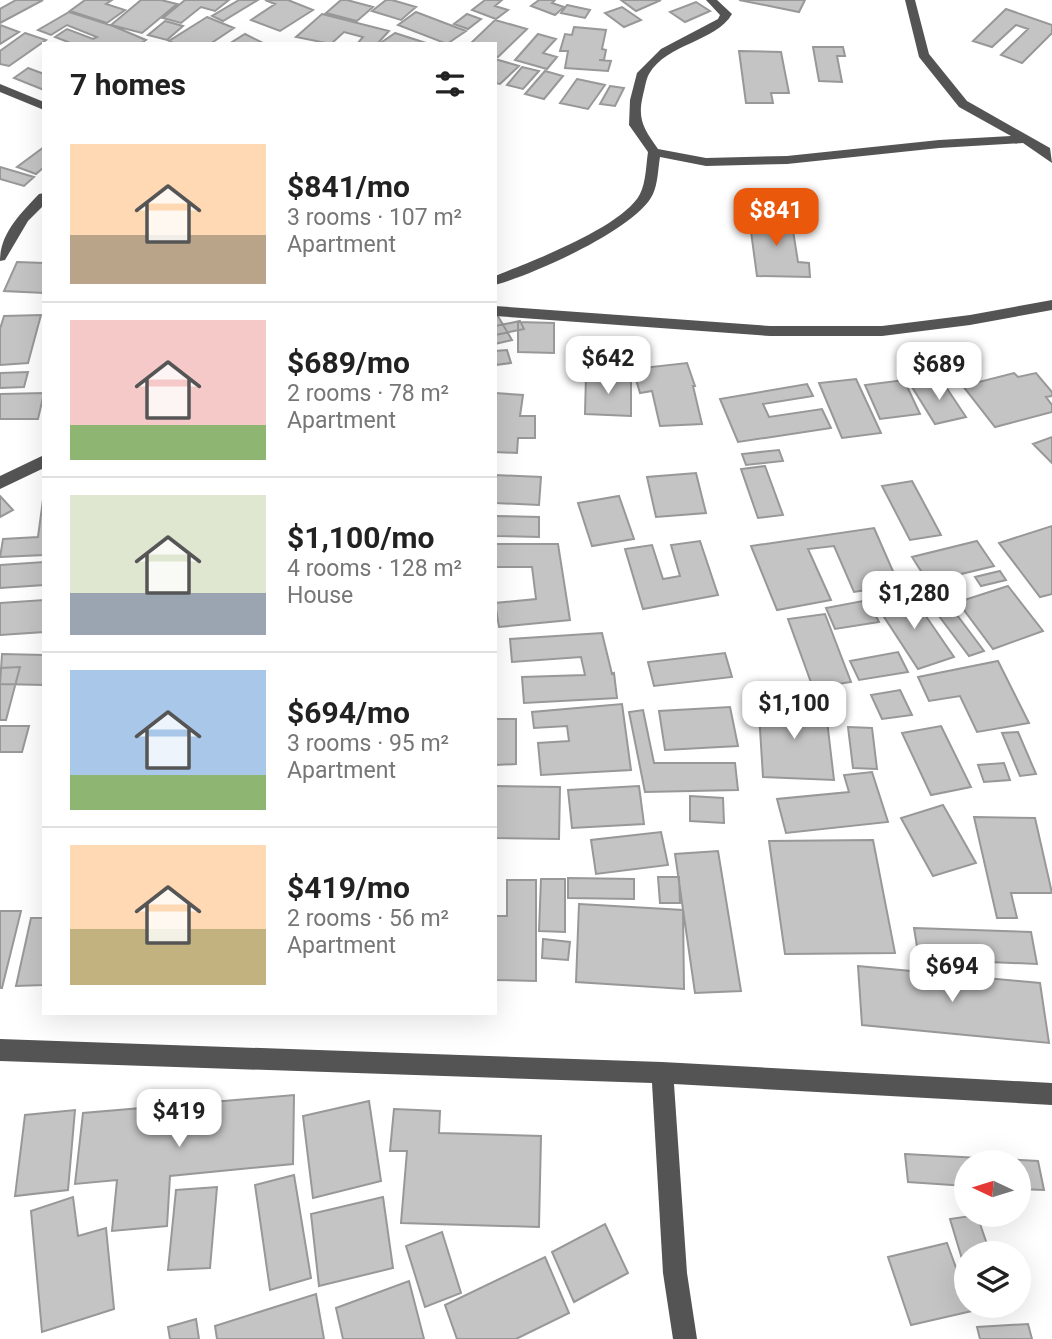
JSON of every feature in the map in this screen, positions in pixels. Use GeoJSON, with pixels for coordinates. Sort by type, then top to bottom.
{"type":"FeatureCollection","features":[{"type":"Feature","properties":{"kind":"street"},"geometry":{"type":"LineString","coordinates":[[710,0],[726,14],[722,21],[665,51],[643,74],[636,100],[635,125],[654,152],[706,162],[787,160],[939,144],[1026,139]]}},
{"type":"Feature","properties":{"kind":"street"},"geometry":{"type":"LineString","coordinates":[[911,0],[923,55],[963,104],[992,123],[1050,153]]}},
{"type":"Feature","properties":{"kind":"street"},"geometry":{"type":"LineString","coordinates":[[0,88],[42,105]]}},
{"type":"Feature","properties":{"kind":"street"},"geometry":{"type":"LineString","coordinates":[[497,280],[559,256],[622,218],[645,196],[654,152]]}},
{"type":"Feature","properties":{"kind":"street"},"geometry":{"type":"LineString","coordinates":[[0,257],[23,219],[42,199]]}},
{"type":"Feature","properties":{"kind":"street"},"geometry":{"type":"LineString","coordinates":[[497,311],[770,331],[882,331],[970,320],[1052,305]]}},
{"type":"Feature","properties":{"kind":"street"},"geometry":{"type":"LineString","coordinates":[[0,483],[42,462]]}},
{"type":"Feature","properties":{"kind":"street"},"geometry":{"type":"LineString","coordinates":[[0,1050],[662,1073],[1052,1094]]}},
{"type":"Feature","properties":{"kind":"street"},"geometry":{"type":"LineString","coordinates":[[662,1073],[676,1273],[685,1339]]}},
{"type":"Feature","properties":{"kind":"building"},"geometry":{"type":"Polygon","coordinates":[[[16,0],[43,0],[0,23],[0,9],[16,0]]]}},
{"type":"Feature","properties":{"kind":"building"},"geometry":{"type":"Polygon","coordinates":[[[85,0],[112,0],[106,4],[125,10],[107,23],[70,11],[85,0]]]}},
{"type":"Feature","properties":{"kind":"building"},"geometry":{"type":"Polygon","coordinates":[[[141,0],[161,0],[177,4],[142,33],[111,25],[141,0]]]}},
{"type":"Feature","properties":{"kind":"building"},"geometry":{"type":"Polygon","coordinates":[[[185,0],[229,0],[215,11],[201,7],[181,23],[163,18],[185,0]]]}},
{"type":"Feature","properties":{"kind":"building"},"geometry":{"type":"Polygon","coordinates":[[[239,0],[258,0],[223,21],[212,16],[239,0]]]}},
{"type":"Feature","properties":{"kind":"building"},"geometry":{"type":"Polygon","coordinates":[[[265,0],[288,0],[313,10],[280,31],[251,20],[275,4],[265,0]]]}},
{"type":"Feature","properties":{"kind":"building"},"geometry":{"type":"Polygon","coordinates":[[[341,0],[373,7],[357,21],[326,13],[341,0]]]}},
{"type":"Feature","properties":{"kind":"building"},"geometry":{"type":"Polygon","coordinates":[[[386,0],[416,7],[401,20],[372,11],[386,0]]]}},
{"type":"Feature","properties":{"kind":"building"},"geometry":{"type":"Polygon","coordinates":[[[485,0],[502,0],[495,6],[508,10],[496,19],[472,10],[485,0]]]}},
{"type":"Feature","properties":{"kind":"building"},"geometry":{"type":"Polygon","coordinates":[[[539,0],[555,0],[552,3],[564,7],[555,15],[531,6],[539,0]]]}},
{"type":"Feature","properties":{"kind":"building"},"geometry":{"type":"Polygon","coordinates":[[[621,0],[661,0],[636,11],[621,0]]]}},
{"type":"Feature","properties":{"kind":"building"},"geometry":{"type":"Polygon","coordinates":[[[739,0],[805,0],[799,12],[739,0]]]}},
{"type":"Feature","properties":{"kind":"building"},"geometry":{"type":"Polygon","coordinates":[[[696,2],[710,11],[685,22],[670,12],[696,2]]]}},
{"type":"Feature","properties":{"kind":"building"},"geometry":{"type":"Polygon","coordinates":[[[567,5],[590,10],[585,18],[561,13],[567,5]]]}},
{"type":"Feature","properties":{"kind":"building"},"geometry":{"type":"Polygon","coordinates":[[[622,7],[641,20],[624,27],[605,13],[622,7]]]}},
{"type":"Feature","properties":{"kind":"building"},"geometry":{"type":"Polygon","coordinates":[[[1006,9],[1052,25],[1052,33],[1022,63],[1001,55],[1028,29],[1016,25],[992,47],[973,41],[1006,9]]]}},
{"type":"Feature","properties":{"kind":"building"},"geometry":{"type":"Polygon","coordinates":[[[69,12],[146,40],[68,42],[55,37],[67,29],[93,39],[97,37],[67,25],[51,35],[38,30],[69,12]]]}},
{"type":"Feature","properties":{"kind":"building"},"geometry":{"type":"Polygon","coordinates":[[[416,12],[466,31],[450,42],[442,42],[398,25],[416,12]]]}},
{"type":"Feature","properties":{"kind":"building"},"geometry":{"type":"Polygon","coordinates":[[[322,14],[389,31],[379,42],[359,42],[363,37],[344,32],[333,42],[296,37],[322,14]]]}},
{"type":"Feature","properties":{"kind":"building"},"geometry":{"type":"Polygon","coordinates":[[[467,14],[481,19],[468,29],[454,24],[467,14]]]}},
{"type":"Feature","properties":{"kind":"building"},"geometry":{"type":"Polygon","coordinates":[[[207,17],[234,28],[213,42],[169,41],[207,17]]]}},
{"type":"Feature","properties":{"kind":"building"},"geometry":{"type":"Polygon","coordinates":[[[495,20],[527,29],[498,57],[497,42],[472,42],[495,20]]]}},
{"type":"Feature","properties":{"kind":"building"},"geometry":{"type":"Polygon","coordinates":[[[165,21],[183,26],[167,40],[148,35],[165,21]]]}},
{"type":"Feature","properties":{"kind":"building"},"geometry":{"type":"Polygon","coordinates":[[[0,25],[19,32],[0,44],[0,25]]]}},
{"type":"Feature","properties":{"kind":"building"},"geometry":{"type":"Polygon","coordinates":[[[574,27],[606,30],[602,49],[606,50],[604,60],[599,60],[611,61],[608,71],[565,68],[568,51],[560,51],[565,34],[572,35],[574,27]]]}},
{"type":"Feature","properties":{"kind":"building"},"geometry":{"type":"Polygon","coordinates":[[[25,33],[46,40],[9,66],[0,64],[0,51],[25,33]]]}},
{"type":"Feature","properties":{"kind":"building"},"geometry":{"type":"Polygon","coordinates":[[[395,33],[423,42],[382,42],[395,33]]]}},
{"type":"Feature","properties":{"kind":"building"},"geometry":{"type":"Polygon","coordinates":[[[245,34],[261,42],[232,42],[245,34]]]}},
{"type":"Feature","properties":{"kind":"building"},"geometry":{"type":"Polygon","coordinates":[[[538,34],[556,39],[543,53],[557,57],[547,69],[515,60],[538,34]]]}},
{"type":"Feature","properties":{"kind":"building"},"geometry":{"type":"Polygon","coordinates":[[[813,47],[843,47],[845,56],[837,56],[842,82],[819,81],[813,47]]]}},
{"type":"Feature","properties":{"kind":"building"},"geometry":{"type":"Polygon","coordinates":[[[739,51],[781,52],[789,93],[771,93],[773,103],[746,103],[739,51]]]}},
{"type":"Feature","properties":{"kind":"building"},"geometry":{"type":"Polygon","coordinates":[[[497,60],[519,66],[500,84],[497,83],[497,60]]]}},
{"type":"Feature","properties":{"kind":"building"},"geometry":{"type":"Polygon","coordinates":[[[522,67],[539,71],[523,89],[507,85],[522,67]]]}},
{"type":"Feature","properties":{"kind":"building"},"geometry":{"type":"Polygon","coordinates":[[[28,68],[42,73],[42,89],[14,78],[28,68]]]}},
{"type":"Feature","properties":{"kind":"building"},"geometry":{"type":"Polygon","coordinates":[[[545,71],[563,76],[544,99],[525,94],[545,71]]]}},
{"type":"Feature","properties":{"kind":"building"},"geometry":{"type":"Polygon","coordinates":[[[577,79],[605,85],[588,109],[560,103],[577,79]]]}},
{"type":"Feature","properties":{"kind":"building"},"geometry":{"type":"Polygon","coordinates":[[[610,86],[624,88],[615,106],[600,104],[610,86]]]}},
{"type":"Feature","properties":{"kind":"building"},"geometry":{"type":"Polygon","coordinates":[[[42,148],[42,169],[36,174],[17,167],[42,148]]]}},
{"type":"Feature","properties":{"kind":"building"},"geometry":{"type":"Polygon","coordinates":[[[0,167],[34,177],[24,186],[0,179],[0,167]]]}},
{"type":"Feature","properties":{"kind":"building"},"geometry":{"type":"Polygon","coordinates":[[[749,217],[791,218],[798,262],[809,263],[810,277],[757,276],[749,217]]]}},
{"type":"Feature","properties":{"kind":"building"},"geometry":{"type":"Polygon","coordinates":[[[17,262],[42,263],[42,293],[4,291],[17,262]]]}},
{"type":"Feature","properties":{"kind":"building"},"geometry":{"type":"Polygon","coordinates":[[[41,315],[28,363],[0,365],[0,329],[4,316],[41,315]]]}},
{"type":"Feature","properties":{"kind":"building"},"geometry":{"type":"Polygon","coordinates":[[[497,315],[512,340],[497,344],[497,315]]]}},
{"type":"Feature","properties":{"kind":"building"},"geometry":{"type":"Polygon","coordinates":[[[520,321],[524,329],[497,335],[497,326],[520,321]]]}},
{"type":"Feature","properties":{"kind":"building"},"geometry":{"type":"Polygon","coordinates":[[[518,322],[554,323],[554,353],[518,352],[518,322]]]}},
{"type":"Feature","properties":{"kind":"building"},"geometry":{"type":"Polygon","coordinates":[[[507,350],[511,363],[497,365],[497,351],[507,350]]]}},
{"type":"Feature","properties":{"kind":"building"},"geometry":{"type":"Polygon","coordinates":[[[687,363],[695,386],[702,424],[660,426],[652,391],[640,393],[633,369],[687,363]]]}},
{"type":"Feature","properties":{"kind":"building"},"geometry":{"type":"Polygon","coordinates":[[[28,372],[24,387],[0,388],[0,373],[28,372]]]}},
{"type":"Feature","properties":{"kind":"building"},"geometry":{"type":"Polygon","coordinates":[[[1014,373],[1018,377],[1036,373],[1052,392],[1052,396],[1046,397],[1052,405],[1052,412],[995,427],[963,386],[1014,373]]]}},
{"type":"Feature","properties":{"kind":"building"},"geometry":{"type":"Polygon","coordinates":[[[586,375],[631,377],[631,416],[585,414],[586,375]]]}},
{"type":"Feature","properties":{"kind":"building"},"geometry":{"type":"Polygon","coordinates":[[[856,379],[881,433],[842,438],[819,383],[856,379]]]}},
{"type":"Feature","properties":{"kind":"building"},"geometry":{"type":"Polygon","coordinates":[[[904,380],[920,414],[880,419],[865,385],[904,380]]]}},
{"type":"Feature","properties":{"kind":"building"},"geometry":{"type":"Polygon","coordinates":[[[942,381],[966,417],[935,424],[912,387],[942,381]]]}},
{"type":"Feature","properties":{"kind":"building"},"geometry":{"type":"Polygon","coordinates":[[[807,384],[813,396],[763,404],[769,417],[822,409],[831,428],[738,442],[720,399],[807,384]]]}},
{"type":"Feature","properties":{"kind":"building"},"geometry":{"type":"Polygon","coordinates":[[[42,393],[38,419],[0,419],[0,394],[42,393]]]}},
{"type":"Feature","properties":{"kind":"building"},"geometry":{"type":"Polygon","coordinates":[[[497,393],[523,395],[520,416],[535,416],[535,438],[518,438],[517,453],[497,452],[497,393]]]}},
{"type":"Feature","properties":{"kind":"building"},"geometry":{"type":"Polygon","coordinates":[[[1052,437],[1052,463],[1033,444],[1052,437]]]}},
{"type":"Feature","properties":{"kind":"building"},"geometry":{"type":"Polygon","coordinates":[[[779,450],[783,461],[746,465],[742,454],[779,450]]]}},
{"type":"Feature","properties":{"kind":"building"},"geometry":{"type":"Polygon","coordinates":[[[765,466],[783,515],[758,518],[741,469],[765,466]]]}},
{"type":"Feature","properties":{"kind":"building"},"geometry":{"type":"Polygon","coordinates":[[[696,473],[706,513],[656,517],[647,477],[696,473]]]}},
{"type":"Feature","properties":{"kind":"building"},"geometry":{"type":"Polygon","coordinates":[[[497,475],[541,477],[539,505],[497,503],[497,475]]]}},
{"type":"Feature","properties":{"kind":"building"},"geometry":{"type":"Polygon","coordinates":[[[912,481],[941,535],[910,540],[882,486],[912,481]]]}},
{"type":"Feature","properties":{"kind":"building"},"geometry":{"type":"Polygon","coordinates":[[[0,496],[13,510],[0,517],[0,496]]]}},
{"type":"Feature","properties":{"kind":"building"},"geometry":{"type":"Polygon","coordinates":[[[619,496],[634,539],[592,546],[578,503],[619,496]]]}},
{"type":"Feature","properties":{"kind":"building"},"geometry":{"type":"Polygon","coordinates":[[[42,507],[42,555],[0,557],[3,539],[38,537],[42,507]]]}},
{"type":"Feature","properties":{"kind":"building"},"geometry":{"type":"Polygon","coordinates":[[[497,516],[539,517],[539,537],[497,536],[497,516]]]}},
{"type":"Feature","properties":{"kind":"building"},"geometry":{"type":"Polygon","coordinates":[[[1052,526],[1052,594],[1040,597],[999,543],[1052,526]]]}},
{"type":"Feature","properties":{"kind":"building"},"geometry":{"type":"Polygon","coordinates":[[[874,528],[899,585],[854,592],[834,546],[808,549],[831,600],[777,610],[751,546],[874,528]]]}},
{"type":"Feature","properties":{"kind":"building"},"geometry":{"type":"Polygon","coordinates":[[[700,541],[718,595],[643,609],[625,549],[652,545],[663,579],[680,576],[671,545],[700,541]]]}},
{"type":"Feature","properties":{"kind":"building"},"geometry":{"type":"Polygon","coordinates":[[[977,541],[994,566],[928,582],[912,557],[977,541]]]}},
{"type":"Feature","properties":{"kind":"building"},"geometry":{"type":"Polygon","coordinates":[[[497,544],[558,544],[570,620],[499,627],[497,603],[536,599],[532,567],[497,567],[497,544]]]}},
{"type":"Feature","properties":{"kind":"building"},"geometry":{"type":"Polygon","coordinates":[[[42,562],[42,585],[0,588],[0,565],[42,562]]]}},
{"type":"Feature","properties":{"kind":"building"},"geometry":{"type":"Polygon","coordinates":[[[1000,571],[1006,580],[981,586],[975,577],[1000,571]]]}},
{"type":"Feature","properties":{"kind":"building"},"geometry":{"type":"Polygon","coordinates":[[[1008,586],[1043,631],[993,649],[958,602],[1008,586]]]}},
{"type":"Feature","properties":{"kind":"building"},"geometry":{"type":"Polygon","coordinates":[[[910,593],[954,657],[918,669],[875,603],[910,593]]]}},
{"type":"Feature","properties":{"kind":"building"},"geometry":{"type":"Polygon","coordinates":[[[42,600],[42,632],[0,635],[0,603],[42,600]]]}},
{"type":"Feature","properties":{"kind":"building"},"geometry":{"type":"Polygon","coordinates":[[[868,600],[879,622],[835,629],[826,608],[868,600]]]}},
{"type":"Feature","properties":{"kind":"building"},"geometry":{"type":"Polygon","coordinates":[[[954,611],[984,651],[969,656],[939,616],[954,611]]]}},
{"type":"Feature","properties":{"kind":"building"},"geometry":{"type":"Polygon","coordinates":[[[825,614],[851,682],[813,688],[788,619],[825,614]]]}},
{"type":"Feature","properties":{"kind":"building"},"geometry":{"type":"Polygon","coordinates":[[[602,633],[612,674],[614,673],[617,698],[524,703],[522,677],[585,675],[581,657],[512,662],[510,639],[602,633]]]}},
{"type":"Feature","properties":{"kind":"building"},"geometry":{"type":"Polygon","coordinates":[[[898,652],[908,672],[859,680],[850,661],[898,652]]]}},
{"type":"Feature","properties":{"kind":"building"},"geometry":{"type":"Polygon","coordinates":[[[725,653],[732,677],[654,686],[648,662],[725,653]]]}},
{"type":"Feature","properties":{"kind":"building"},"geometry":{"type":"Polygon","coordinates":[[[2,654],[42,655],[42,685],[0,684],[2,654]]]}},
{"type":"Feature","properties":{"kind":"building"},"geometry":{"type":"Polygon","coordinates":[[[998,661],[1029,723],[977,732],[960,696],[929,701],[918,677],[998,661]]]}},
{"type":"Feature","properties":{"kind":"building"},"geometry":{"type":"Polygon","coordinates":[[[20,667],[6,720],[0,720],[0,668],[20,667]]]}},
{"type":"Feature","properties":{"kind":"building"},"geometry":{"type":"Polygon","coordinates":[[[900,690],[912,715],[882,719],[871,695],[900,690]]]}},
{"type":"Feature","properties":{"kind":"building"},"geometry":{"type":"Polygon","coordinates":[[[758,697],[796,698],[798,711],[826,712],[834,780],[763,777],[758,697]]]}},
{"type":"Feature","properties":{"kind":"building"},"geometry":{"type":"Polygon","coordinates":[[[622,704],[631,770],[541,775],[538,743],[569,741],[567,726],[534,728],[532,712],[622,704]]]}},
{"type":"Feature","properties":{"kind":"building"},"geometry":{"type":"Polygon","coordinates":[[[730,707],[738,746],[665,750],[659,711],[730,707]]]}},
{"type":"Feature","properties":{"kind":"building"},"geometry":{"type":"Polygon","coordinates":[[[643,710],[654,763],[735,763],[738,790],[645,792],[629,712],[643,710]]]}},
{"type":"Feature","properties":{"kind":"building"},"geometry":{"type":"Polygon","coordinates":[[[497,719],[516,719],[516,764],[497,765],[497,719]]]}},
{"type":"Feature","properties":{"kind":"building"},"geometry":{"type":"Polygon","coordinates":[[[0,726],[29,726],[22,752],[0,752],[0,726]]]}},
{"type":"Feature","properties":{"kind":"building"},"geometry":{"type":"Polygon","coordinates":[[[941,726],[971,787],[931,795],[902,733],[941,726]]]}},
{"type":"Feature","properties":{"kind":"building"},"geometry":{"type":"Polygon","coordinates":[[[848,727],[872,728],[877,769],[853,768],[848,727]]]}},
{"type":"Feature","properties":{"kind":"building"},"geometry":{"type":"Polygon","coordinates":[[[1018,732],[1036,774],[1020,776],[1002,733],[1018,732]]]}},
{"type":"Feature","properties":{"kind":"building"},"geometry":{"type":"Polygon","coordinates":[[[1004,763],[1010,780],[984,782],[978,765],[1004,763]]]}},
{"type":"Feature","properties":{"kind":"building"},"geometry":{"type":"Polygon","coordinates":[[[872,772],[888,822],[786,833],[777,799],[849,792],[844,775],[872,772]]]}},
{"type":"Feature","properties":{"kind":"building"},"geometry":{"type":"Polygon","coordinates":[[[497,786],[560,787],[559,839],[497,838],[497,786]]]}},
{"type":"Feature","properties":{"kind":"building"},"geometry":{"type":"Polygon","coordinates":[[[639,786],[644,824],[572,828],[568,790],[639,786]]]}},
{"type":"Feature","properties":{"kind":"building"},"geometry":{"type":"Polygon","coordinates":[[[690,796],[723,798],[724,823],[690,821],[690,796]]]}},
{"type":"Feature","properties":{"kind":"building"},"geometry":{"type":"Polygon","coordinates":[[[943,805],[976,863],[933,876],[901,818],[943,805]]]}},
{"type":"Feature","properties":{"kind":"building"},"geometry":{"type":"Polygon","coordinates":[[[974,817],[1035,818],[1052,893],[1011,893],[1017,918],[997,918],[974,817]]]}},
{"type":"Feature","properties":{"kind":"building"},"geometry":{"type":"Polygon","coordinates":[[[661,832],[668,865],[596,874],[591,840],[661,832]]]}},
{"type":"Feature","properties":{"kind":"building"},"geometry":{"type":"Polygon","coordinates":[[[873,840],[895,953],[785,954],[769,841],[873,840]]]}},
{"type":"Feature","properties":{"kind":"building"},"geometry":{"type":"Polygon","coordinates":[[[718,851],[741,991],[695,993],[675,854],[718,851]]]}},
{"type":"Feature","properties":{"kind":"building"},"geometry":{"type":"Polygon","coordinates":[[[658,877],[679,877],[680,903],[660,903],[658,877]]]}},
{"type":"Feature","properties":{"kind":"building"},"geometry":{"type":"Polygon","coordinates":[[[568,878],[634,879],[634,899],[568,898],[568,878]]]}},
{"type":"Feature","properties":{"kind":"building"},"geometry":{"type":"Polygon","coordinates":[[[541,879],[565,879],[565,932],[539,931],[541,879]]]}},
{"type":"Feature","properties":{"kind":"building"},"geometry":{"type":"Polygon","coordinates":[[[507,880],[536,880],[536,981],[497,980],[497,916],[507,916],[507,880]]]}},
{"type":"Feature","properties":{"kind":"building"},"geometry":{"type":"Polygon","coordinates":[[[579,904],[683,910],[684,989],[576,982],[579,904]]]}},
{"type":"Feature","properties":{"kind":"building"},"geometry":{"type":"Polygon","coordinates":[[[0,911],[21,911],[2,988],[0,988],[0,911]]]}},
{"type":"Feature","properties":{"kind":"building"},"geometry":{"type":"Polygon","coordinates":[[[31,918],[42,918],[42,985],[16,986],[31,918]]]}},
{"type":"Feature","properties":{"kind":"building"},"geometry":{"type":"Polygon","coordinates":[[[914,928],[1031,932],[1037,964],[919,959],[914,928]]]}},
{"type":"Feature","properties":{"kind":"building"},"geometry":{"type":"Polygon","coordinates":[[[543,939],[570,942],[568,960],[542,958],[543,939]]]}},
{"type":"Feature","properties":{"kind":"building"},"geometry":{"type":"Polygon","coordinates":[[[858,966],[1040,983],[1049,1043],[862,1025],[858,966]]]}},
{"type":"Feature","properties":{"kind":"building"},"geometry":{"type":"Polygon","coordinates":[[[294,1095],[293,1164],[170,1176],[167,1226],[112,1231],[117,1180],[75,1184],[83,1113],[294,1095]]]}},
{"type":"Feature","properties":{"kind":"building"},"geometry":{"type":"Polygon","coordinates":[[[369,1101],[381,1181],[313,1198],[303,1116],[369,1101]]]}},
{"type":"Feature","properties":{"kind":"building"},"geometry":{"type":"Polygon","coordinates":[[[394,1109],[440,1111],[439,1133],[541,1136],[539,1227],[401,1223],[407,1151],[390,1151],[394,1109]]]}},
{"type":"Feature","properties":{"kind":"building"},"geometry":{"type":"Polygon","coordinates":[[[75,1110],[68,1190],[15,1196],[25,1115],[75,1110]]]}},
{"type":"Feature","properties":{"kind":"building"},"geometry":{"type":"Polygon","coordinates":[[[905,1154],[954,1157],[954,1185],[908,1182],[905,1154]]]}},
{"type":"Feature","properties":{"kind":"building"},"geometry":{"type":"Polygon","coordinates":[[[1031,1161],[1038,1161],[1044,1190],[1031,1190],[1031,1161]]]}},
{"type":"Feature","properties":{"kind":"building"},"geometry":{"type":"Polygon","coordinates":[[[294,1175],[311,1278],[270,1290],[255,1185],[294,1175]]]}},
{"type":"Feature","properties":{"kind":"building"},"geometry":{"type":"Polygon","coordinates":[[[217,1187],[210,1268],[168,1270],[176,1190],[217,1187]]]}},
{"type":"Feature","properties":{"kind":"building"},"geometry":{"type":"Polygon","coordinates":[[[73,1197],[78,1236],[106,1228],[114,1309],[42,1332],[31,1211],[73,1197]]]}},
{"type":"Feature","properties":{"kind":"building"},"geometry":{"type":"Polygon","coordinates":[[[383,1197],[393,1268],[319,1286],[311,1214],[383,1197]]]}},
{"type":"Feature","properties":{"kind":"building"},"geometry":{"type":"Polygon","coordinates":[[[954,1218],[954,1227],[981,1227],[986,1241],[957,1241],[950,1219],[954,1218]]]}},
{"type":"Feature","properties":{"kind":"building"},"geometry":{"type":"Polygon","coordinates":[[[605,1224],[628,1273],[574,1302],[552,1252],[605,1224]]]}},
{"type":"Feature","properties":{"kind":"building"},"geometry":{"type":"Polygon","coordinates":[[[442,1232],[461,1293],[425,1307],[406,1246],[442,1232]]]}},
{"type":"Feature","properties":{"kind":"building"},"geometry":{"type":"Polygon","coordinates":[[[947,1243],[954,1262],[954,1315],[911,1325],[888,1257],[947,1243]]]}},
{"type":"Feature","properties":{"kind":"building"},"geometry":{"type":"Polygon","coordinates":[[[545,1257],[569,1313],[516,1339],[457,1339],[445,1305],[545,1257]]]}},
{"type":"Feature","properties":{"kind":"building"},"geometry":{"type":"Polygon","coordinates":[[[409,1281],[424,1339],[343,1339],[336,1308],[409,1281]]]}},
{"type":"Feature","properties":{"kind":"building"},"geometry":{"type":"Polygon","coordinates":[[[316,1294],[324,1339],[217,1339],[215,1326],[316,1294]]]}},
{"type":"Feature","properties":{"kind":"building"},"geometry":{"type":"Polygon","coordinates":[[[196,1319],[199,1339],[170,1339],[168,1327],[196,1319]]]}},
{"type":"Feature","properties":{"kind":"building"},"geometry":{"type":"Polygon","coordinates":[[[1028,1324],[1032,1339],[980,1339],[977,1327],[1028,1324]]]}}]}
